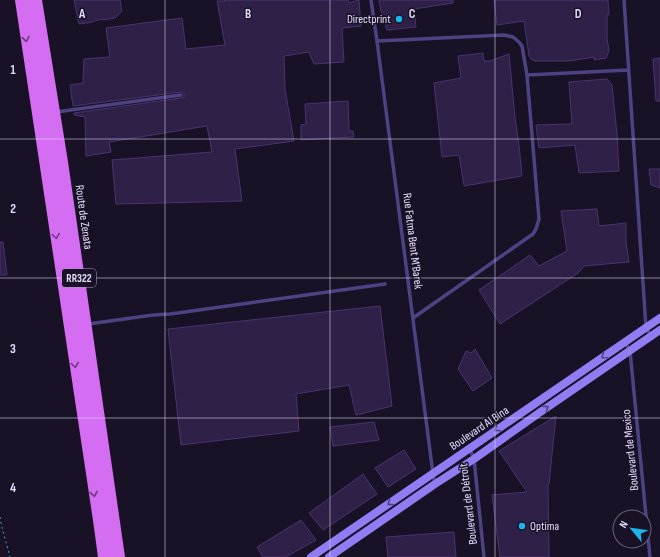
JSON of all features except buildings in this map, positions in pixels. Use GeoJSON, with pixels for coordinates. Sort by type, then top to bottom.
{"type":"FeatureCollection","features":[{"type":"Feature","properties":{"kind":"main road","name":"RR322"},"geometry":{"type":"LineString","coordinates":[[20,0],[103,557]]}},
{"type":"Feature","properties":{"kind":"main road","name":"Route de Zenata"},"geometry":{"type":"LineString","coordinates":[[29,0],[112,557]]}},
{"type":"Feature","properties":{"kind":"main road","name":"Route de Zenata"},"geometry":{"type":"LineString","coordinates":[[34,0],[110,504],[116,557]]}},
{"type":"Feature","properties":{"kind":"main road","name":"Route de Zenata"},"geometry":{"type":"LineString","coordinates":[[37,0],[55,112],[120,557]]}},
{"type":"Feature","properties":{"kind":"main road","name":"Boulevard Al Bina"},"geometry":{"type":"LineString","coordinates":[[313,556],[660,318]]}},
{"type":"Feature","properties":{"kind":"main road","name":"Boulevard Al Bina"},"geometry":{"type":"LineString","coordinates":[[329,557],[660,330]]}},
{"type":"Feature","properties":{"kind":"lane","name":"Rue Fatma Bent M'Barek"},"geometry":{"type":"LineString","coordinates":[[371,0],[432,474],[435,484]]}},
{"type":"Feature","properties":{"kind":"lane"},"geometry":{"type":"LineString","coordinates":[[624,0],[646,328],[650,336]]}},
{"type":"Feature","properties":{"kind":"lane"},"geometry":{"type":"LineString","coordinates":[[377,41],[504,35],[513,37],[522,46],[527,75],[539,219],[536,229],[533,234],[413,318]]}},
{"type":"Feature","properties":{"kind":"lane"},"geometry":{"type":"LineString","coordinates":[[527,75],[629,70]]}},
{"type":"Feature","properties":{"kind":"lane"},"geometry":{"type":"LineString","coordinates":[[55,112],[181,95]]}},
{"type":"Feature","properties":{"kind":"lane"},"geometry":{"type":"LineString","coordinates":[[86,324],[170,314],[385,284]]}},
{"type":"Feature","properties":{"kind":"lane","name":"Boulevard de Mexico"},"geometry":{"type":"LineString","coordinates":[[625,342],[630,351],[650,557]]}},
{"type":"Feature","properties":{"kind":"lane","name":"Boulevard de Détroit"},"geometry":{"type":"LineString","coordinates":[[469,448],[474,459],[484,557]]}},
{"type":"Feature","properties":{"kind":"path"},"geometry":{"type":"LineString","coordinates":[[0,517],[10,557]]}},
{"type":"Feature","properties":{"kind":"place","name":"Directprint"},"geometry":{"type":"Point","coordinates":[399,19]}},
{"type":"Feature","properties":{"kind":"place","name":"Optima"},"geometry":{"type":"Point","coordinates":[522,526]}}]}
